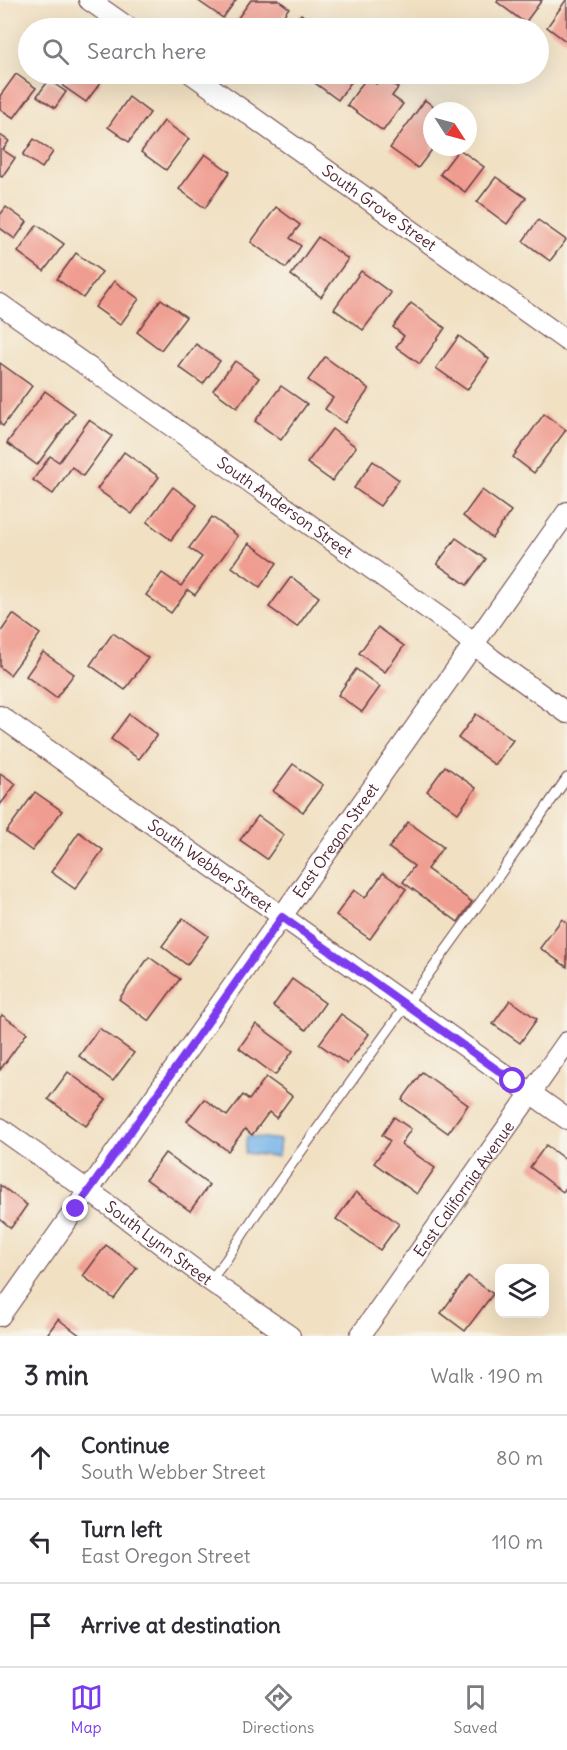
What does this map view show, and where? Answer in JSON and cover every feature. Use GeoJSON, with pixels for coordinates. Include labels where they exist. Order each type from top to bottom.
{"type":"FeatureCollection","features":[{"type":"Feature","properties":{"kind":"street"},"geometry":{"type":"LineString","coordinates":[[89,0],[115,18]]}},
{"type":"Feature","properties":{"kind":"street","name":"South Grove Street"},"geometry":{"type":"LineString","coordinates":[[206,84],[567,341]]}},
{"type":"Feature","properties":{"kind":"street","name":"South Anderson Street"},"geometry":{"type":"LineString","coordinates":[[0,304],[452,626],[474,645],[567,713]]}},
{"type":"Feature","properties":{"kind":"street","name":"East Oregon Street"},"geometry":{"type":"LineString","coordinates":[[0,1316],[567,512]]}},
{"type":"Feature","properties":{"kind":"street","name":"South Webber Street"},"geometry":{"type":"LineString","coordinates":[[0,716],[567,1119]]}},
{"type":"Feature","properties":{"kind":"street","name":"East California Avenue"},"geometry":{"type":"LineString","coordinates":[[360,1336],[567,1042]]}},
{"type":"Feature","properties":{"kind":"street","name":"South Lynn Street"},"geometry":{"type":"LineString","coordinates":[[0,1128],[210,1281],[290,1336]]}},
{"type":"Feature","properties":{"kind":"lane"},"geometry":{"type":"LineString","coordinates":[[210,1281],[567,778]]}},
{"type":"Feature","properties":{"kind":"water"},"geometry":{"type":"Polygon","coordinates":[[[247,1136],[280,1140],[278,1157],[245,1153],[247,1136]]]}},
{"type":"Feature","properties":{"kind":"building"},"geometry":{"type":"Polygon","coordinates":[[[197,0],[236,0],[223,18],[197,0]]]}},
{"type":"Feature","properties":{"kind":"building"},"geometry":{"type":"Polygon","coordinates":[[[251,0],[278,0],[289,8],[282,18],[238,18],[251,0]]]}},
{"type":"Feature","properties":{"kind":"building"},"geometry":{"type":"Polygon","coordinates":[[[498,0],[542,0],[529,18],[518,18],[497,2],[498,0]]]}},
{"type":"Feature","properties":{"kind":"building"},"geometry":{"type":"Polygon","coordinates":[[[567,0],[567,42],[549,28],[549,24],[567,0]]]}},
{"type":"Feature","properties":{"kind":"building"},"geometry":{"type":"Polygon","coordinates":[[[16,74],[18,84],[30,84],[36,88],[14,118],[0,109],[0,96],[16,74]]]}},
{"type":"Feature","properties":{"kind":"building"},"geometry":{"type":"Polygon","coordinates":[[[46,84],[55,84],[66,92],[55,108],[37,96],[46,84]]]}},
{"type":"Feature","properties":{"kind":"building"},"geometry":{"type":"Polygon","coordinates":[[[64,84],[100,84],[86,102],[63,86],[64,84]]]}},
{"type":"Feature","properties":{"kind":"building"},"geometry":{"type":"Polygon","coordinates":[[[316,84],[350,84],[338,100],[316,84]]]}},
{"type":"Feature","properties":{"kind":"building"},"geometry":{"type":"Polygon","coordinates":[[[362,84],[393,84],[398,88],[392,96],[403,104],[383,131],[347,105],[362,84]]]}},
{"type":"Feature","properties":{"kind":"building"},"geometry":{"type":"Polygon","coordinates":[[[129,97],[150,113],[129,142],[108,127],[129,97]]]}},
{"type":"Feature","properties":{"kind":"building"},"geometry":{"type":"Polygon","coordinates":[[[423,103],[423,156],[427,156],[418,168],[390,148],[423,103]]]}},
{"type":"Feature","properties":{"kind":"building"},"geometry":{"type":"Polygon","coordinates":[[[164,121],[189,139],[166,170],[141,152],[164,121]]]}},
{"type":"Feature","properties":{"kind":"building"},"geometry":{"type":"Polygon","coordinates":[[[0,135],[9,141],[3,150],[15,158],[2,177],[0,176],[0,135]]]}},
{"type":"Feature","properties":{"kind":"building"},"geometry":{"type":"Polygon","coordinates":[[[34,139],[53,152],[42,168],[23,155],[34,139]]]}},
{"type":"Feature","properties":{"kind":"building"},"geometry":{"type":"Polygon","coordinates":[[[205,154],[230,172],[205,208],[179,189],[205,154]]]}},
{"type":"Feature","properties":{"kind":"building"},"geometry":{"type":"Polygon","coordinates":[[[454,156],[469,156],[484,167],[465,192],[440,174],[454,156]]]}},
{"type":"Feature","properties":{"kind":"building"},"geometry":{"type":"Polygon","coordinates":[[[496,177],[526,198],[507,224],[477,202],[496,177]]]}},
{"type":"Feature","properties":{"kind":"building"},"geometry":{"type":"Polygon","coordinates":[[[6,207],[27,222],[15,239],[0,228],[0,215],[6,207]]]}},
{"type":"Feature","properties":{"kind":"building"},"geometry":{"type":"Polygon","coordinates":[[[276,207],[300,225],[290,238],[301,246],[286,268],[251,242],[276,207]]]}},
{"type":"Feature","properties":{"kind":"building"},"geometry":{"type":"Polygon","coordinates":[[[538,220],[566,240],[550,261],[523,241],[538,220]]]}},
{"type":"Feature","properties":{"kind":"building"},"geometry":{"type":"Polygon","coordinates":[[[37,225],[64,244],[44,271],[18,252],[37,225]]]}},
{"type":"Feature","properties":{"kind":"building"},"geometry":{"type":"Polygon","coordinates":[[[318,237],[348,259],[321,297],[291,275],[318,237]]]}},
{"type":"Feature","properties":{"kind":"building"},"geometry":{"type":"Polygon","coordinates":[[[76,253],[102,272],[83,298],[57,279],[76,253]]]}},
{"type":"Feature","properties":{"kind":"building"},"geometry":{"type":"Polygon","coordinates":[[[361,271],[391,293],[363,330],[334,309],[361,271]]]}},
{"type":"Feature","properties":{"kind":"building"},"geometry":{"type":"Polygon","coordinates":[[[114,281],[139,299],[120,325],[95,307],[114,281]]]}},
{"type":"Feature","properties":{"kind":"building"},"geometry":{"type":"Polygon","coordinates":[[[161,299],[186,317],[161,350],[137,332],[161,299]]]}},
{"type":"Feature","properties":{"kind":"building"},"geometry":{"type":"Polygon","coordinates":[[[411,303],[445,328],[420,364],[396,347],[404,336],[393,327],[411,303]]]}},
{"type":"Feature","properties":{"kind":"building"},"geometry":{"type":"Polygon","coordinates":[[[459,336],[489,359],[467,390],[436,368],[459,336]]]}},
{"type":"Feature","properties":{"kind":"building"},"geometry":{"type":"Polygon","coordinates":[[[196,344],[220,361],[203,384],[179,367],[196,344]]]}},
{"type":"Feature","properties":{"kind":"building"},"geometry":{"type":"Polygon","coordinates":[[[325,357],[369,389],[345,423],[325,409],[333,398],[308,380],[325,357]]]}},
{"type":"Feature","properties":{"kind":"building"},"geometry":{"type":"Polygon","coordinates":[[[235,361],[259,378],[237,408],[213,390],[235,361]]]}},
{"type":"Feature","properties":{"kind":"building"},"geometry":{"type":"Polygon","coordinates":[[[0,363],[32,386],[3,426],[0,424],[0,363]]]}},
{"type":"Feature","properties":{"kind":"building"},"geometry":{"type":"Polygon","coordinates":[[[281,386],[307,404],[281,440],[255,421],[281,386]]]}},
{"type":"Feature","properties":{"kind":"building"},"geometry":{"type":"Polygon","coordinates":[[[45,391],[75,413],[37,465],[7,443],[45,391]]]}},
{"type":"Feature","properties":{"kind":"building"},"geometry":{"type":"Polygon","coordinates":[[[544,414],[566,430],[534,473],[513,457],[544,414]]]}},
{"type":"Feature","properties":{"kind":"building"},"geometry":{"type":"Polygon","coordinates":[[[89,420],[112,436],[83,476],[72,467],[53,494],[33,480],[50,456],[59,462],[89,420]]]}},
{"type":"Feature","properties":{"kind":"building"},"geometry":{"type":"Polygon","coordinates":[[[332,429],[356,447],[332,481],[307,463],[332,429]]]}},
{"type":"Feature","properties":{"kind":"building"},"geometry":{"type":"Polygon","coordinates":[[[124,452],[159,477],[132,514],[97,489],[124,452]]]}},
{"type":"Feature","properties":{"kind":"building"},"geometry":{"type":"Polygon","coordinates":[[[373,461],[399,480],[380,506],[354,488],[373,461]]]}},
{"type":"Feature","properties":{"kind":"building"},"geometry":{"type":"Polygon","coordinates":[[[173,487],[197,505],[171,540],[147,522],[173,487]]]}},
{"type":"Feature","properties":{"kind":"building"},"geometry":{"type":"Polygon","coordinates":[[[482,490],[511,511],[492,538],[463,516],[482,490]]]}},
{"type":"Feature","properties":{"kind":"building"},"geometry":{"type":"Polygon","coordinates":[[[212,517],[238,536],[195,595],[188,590],[171,613],[146,595],[162,573],[181,586],[202,557],[189,548],[212,517]]]}},
{"type":"Feature","properties":{"kind":"building"},"geometry":{"type":"Polygon","coordinates":[[[456,538],[486,559],[467,585],[437,564],[456,538]]]}},
{"type":"Feature","properties":{"kind":"building"},"geometry":{"type":"Polygon","coordinates":[[[249,543],[277,563],[260,587],[232,567],[249,543]]]}},
{"type":"Feature","properties":{"kind":"building"},"geometry":{"type":"Polygon","coordinates":[[[291,577],[319,597],[297,627],[269,607],[291,577]]]}},
{"type":"Feature","properties":{"kind":"building"},"geometry":{"type":"Polygon","coordinates":[[[13,614],[40,634],[10,675],[0,667],[0,633],[13,614]]]}},
{"type":"Feature","properties":{"kind":"building"},"geometry":{"type":"Polygon","coordinates":[[[378,627],[404,646],[385,672],[359,653],[378,627]]]}},
{"type":"Feature","properties":{"kind":"building"},"geometry":{"type":"Polygon","coordinates":[[[113,633],[148,658],[125,690],[90,665],[113,633]]]}},
{"type":"Feature","properties":{"kind":"building"},"geometry":{"type":"Polygon","coordinates":[[[43,652],[74,674],[56,698],[26,676],[43,652]]]}},
{"type":"Feature","properties":{"kind":"building"},"geometry":{"type":"Polygon","coordinates":[[[356,669],[380,687],[362,712],[338,695],[356,669]]]}},
{"type":"Feature","properties":{"kind":"building"},"geometry":{"type":"Polygon","coordinates":[[[129,714],[157,735],[139,759],[111,739],[129,714]]]}},
{"type":"Feature","properties":{"kind":"building"},"geometry":{"type":"Polygon","coordinates":[[[476,714],[513,740],[495,765],[458,738],[476,714]]]}},
{"type":"Feature","properties":{"kind":"building"},"geometry":{"type":"Polygon","coordinates":[[[293,764],[323,785],[303,812],[273,791],[293,764]]]}},
{"type":"Feature","properties":{"kind":"building"},"geometry":{"type":"Polygon","coordinates":[[[445,766],[476,788],[458,813],[427,791],[445,766]]]}},
{"type":"Feature","properties":{"kind":"building"},"geometry":{"type":"Polygon","coordinates":[[[0,773],[16,784],[0,805],[0,773]]]}},
{"type":"Feature","properties":{"kind":"building"},"geometry":{"type":"Polygon","coordinates":[[[35,792],[62,811],[32,851],[6,832],[35,792]]]}},
{"type":"Feature","properties":{"kind":"building"},"geometry":{"type":"Polygon","coordinates":[[[258,816],[284,835],[267,859],[240,840],[258,816]]]}},
{"type":"Feature","properties":{"kind":"building"},"geometry":{"type":"Polygon","coordinates":[[[408,822],[443,847],[427,869],[472,902],[458,922],[403,882],[414,866],[389,848],[408,822]]]}},
{"type":"Feature","properties":{"kind":"building"},"geometry":{"type":"Polygon","coordinates":[[[79,832],[103,850],[75,889],[51,872],[79,832]]]}},
{"type":"Feature","properties":{"kind":"building"},"geometry":{"type":"Polygon","coordinates":[[[383,873],[406,889],[370,939],[336,915],[354,890],[365,898],[383,873]]]}},
{"type":"Feature","properties":{"kind":"building"},"geometry":{"type":"Polygon","coordinates":[[[183,918],[208,936],[187,965],[162,946],[183,918]]]}},
{"type":"Feature","properties":{"kind":"building"},"geometry":{"type":"Polygon","coordinates":[[[562,919],[567,923],[567,967],[540,948],[562,919]]]}},
{"type":"Feature","properties":{"kind":"building"},"geometry":{"type":"Polygon","coordinates":[[[149,957],[180,979],[149,1021],[119,999],[149,957]]]}},
{"type":"Feature","properties":{"kind":"building"},"geometry":{"type":"Polygon","coordinates":[[[292,979],[325,1003],[306,1030],[273,1006],[292,979]]]}},
{"type":"Feature","properties":{"kind":"building"},"geometry":{"type":"Polygon","coordinates":[[[510,1000],[537,1019],[520,1043],[493,1024],[510,1000]]]}},
{"type":"Feature","properties":{"kind":"building"},"geometry":{"type":"Polygon","coordinates":[[[341,1014],[369,1034],[347,1064],[319,1044],[341,1014]]]}},
{"type":"Feature","properties":{"kind":"building"},"geometry":{"type":"Polygon","coordinates":[[[2,1015],[27,1033],[0,1070],[0,1018],[2,1015]]]}},
{"type":"Feature","properties":{"kind":"building"},"geometry":{"type":"Polygon","coordinates":[[[256,1024],[293,1051],[275,1075],[239,1048],[256,1024]]]}},
{"type":"Feature","properties":{"kind":"building"},"geometry":{"type":"Polygon","coordinates":[[[99,1028],[134,1053],[113,1081],[79,1056],[99,1028]]]}},
{"type":"Feature","properties":{"kind":"building"},"geometry":{"type":"Polygon","coordinates":[[[68,1072],[106,1100],[86,1126],[48,1099],[68,1072]]]}},
{"type":"Feature","properties":{"kind":"building"},"geometry":{"type":"Polygon","coordinates":[[[422,1072],[468,1105],[448,1133],[402,1100],[422,1072]]]}},
{"type":"Feature","properties":{"kind":"building"},"geometry":{"type":"Polygon","coordinates":[[[266,1077],[292,1096],[276,1118],[269,1112],[252,1135],[245,1129],[228,1151],[187,1121],[204,1099],[227,1116],[243,1095],[249,1100],[266,1077]]]}},
{"type":"Feature","properties":{"kind":"building"},"geometry":{"type":"Polygon","coordinates":[[[394,1117],[411,1129],[401,1144],[435,1168],[417,1194],[374,1163],[390,1141],[382,1135],[394,1117]]]}},
{"type":"Feature","properties":{"kind":"building"},"geometry":{"type":"Polygon","coordinates":[[[546,1145],[567,1161],[567,1186],[563,1192],[530,1167],[546,1145]]]}},
{"type":"Feature","properties":{"kind":"building"},"geometry":{"type":"Polygon","coordinates":[[[165,1153],[209,1185],[190,1211],[146,1179],[165,1153]]]}},
{"type":"Feature","properties":{"kind":"building"},"geometry":{"type":"Polygon","coordinates":[[[0,1185],[27,1205],[11,1228],[0,1219],[0,1185]]]}},
{"type":"Feature","properties":{"kind":"building"},"geometry":{"type":"Polygon","coordinates":[[[356,1192],[399,1224],[380,1250],[336,1219],[356,1192]]]}},
{"type":"Feature","properties":{"kind":"building"},"geometry":{"type":"Polygon","coordinates":[[[106,1245],[137,1268],[114,1299],[83,1276],[106,1245]]]}},
{"type":"Feature","properties":{"kind":"building"},"geometry":{"type":"Polygon","coordinates":[[[468,1276],[493,1294],[465,1331],[441,1313],[468,1276]]]}},
{"type":"Feature","properties":{"kind":"building"},"geometry":{"type":"Polygon","coordinates":[[[58,1319],[81,1336],[46,1336],[58,1319]]]}},
{"type":"Feature","properties":{"kind":"route"},"geometry":{"type":"LineString","coordinates":[[76,1209],[282,917],[513,1081]]}}]}
